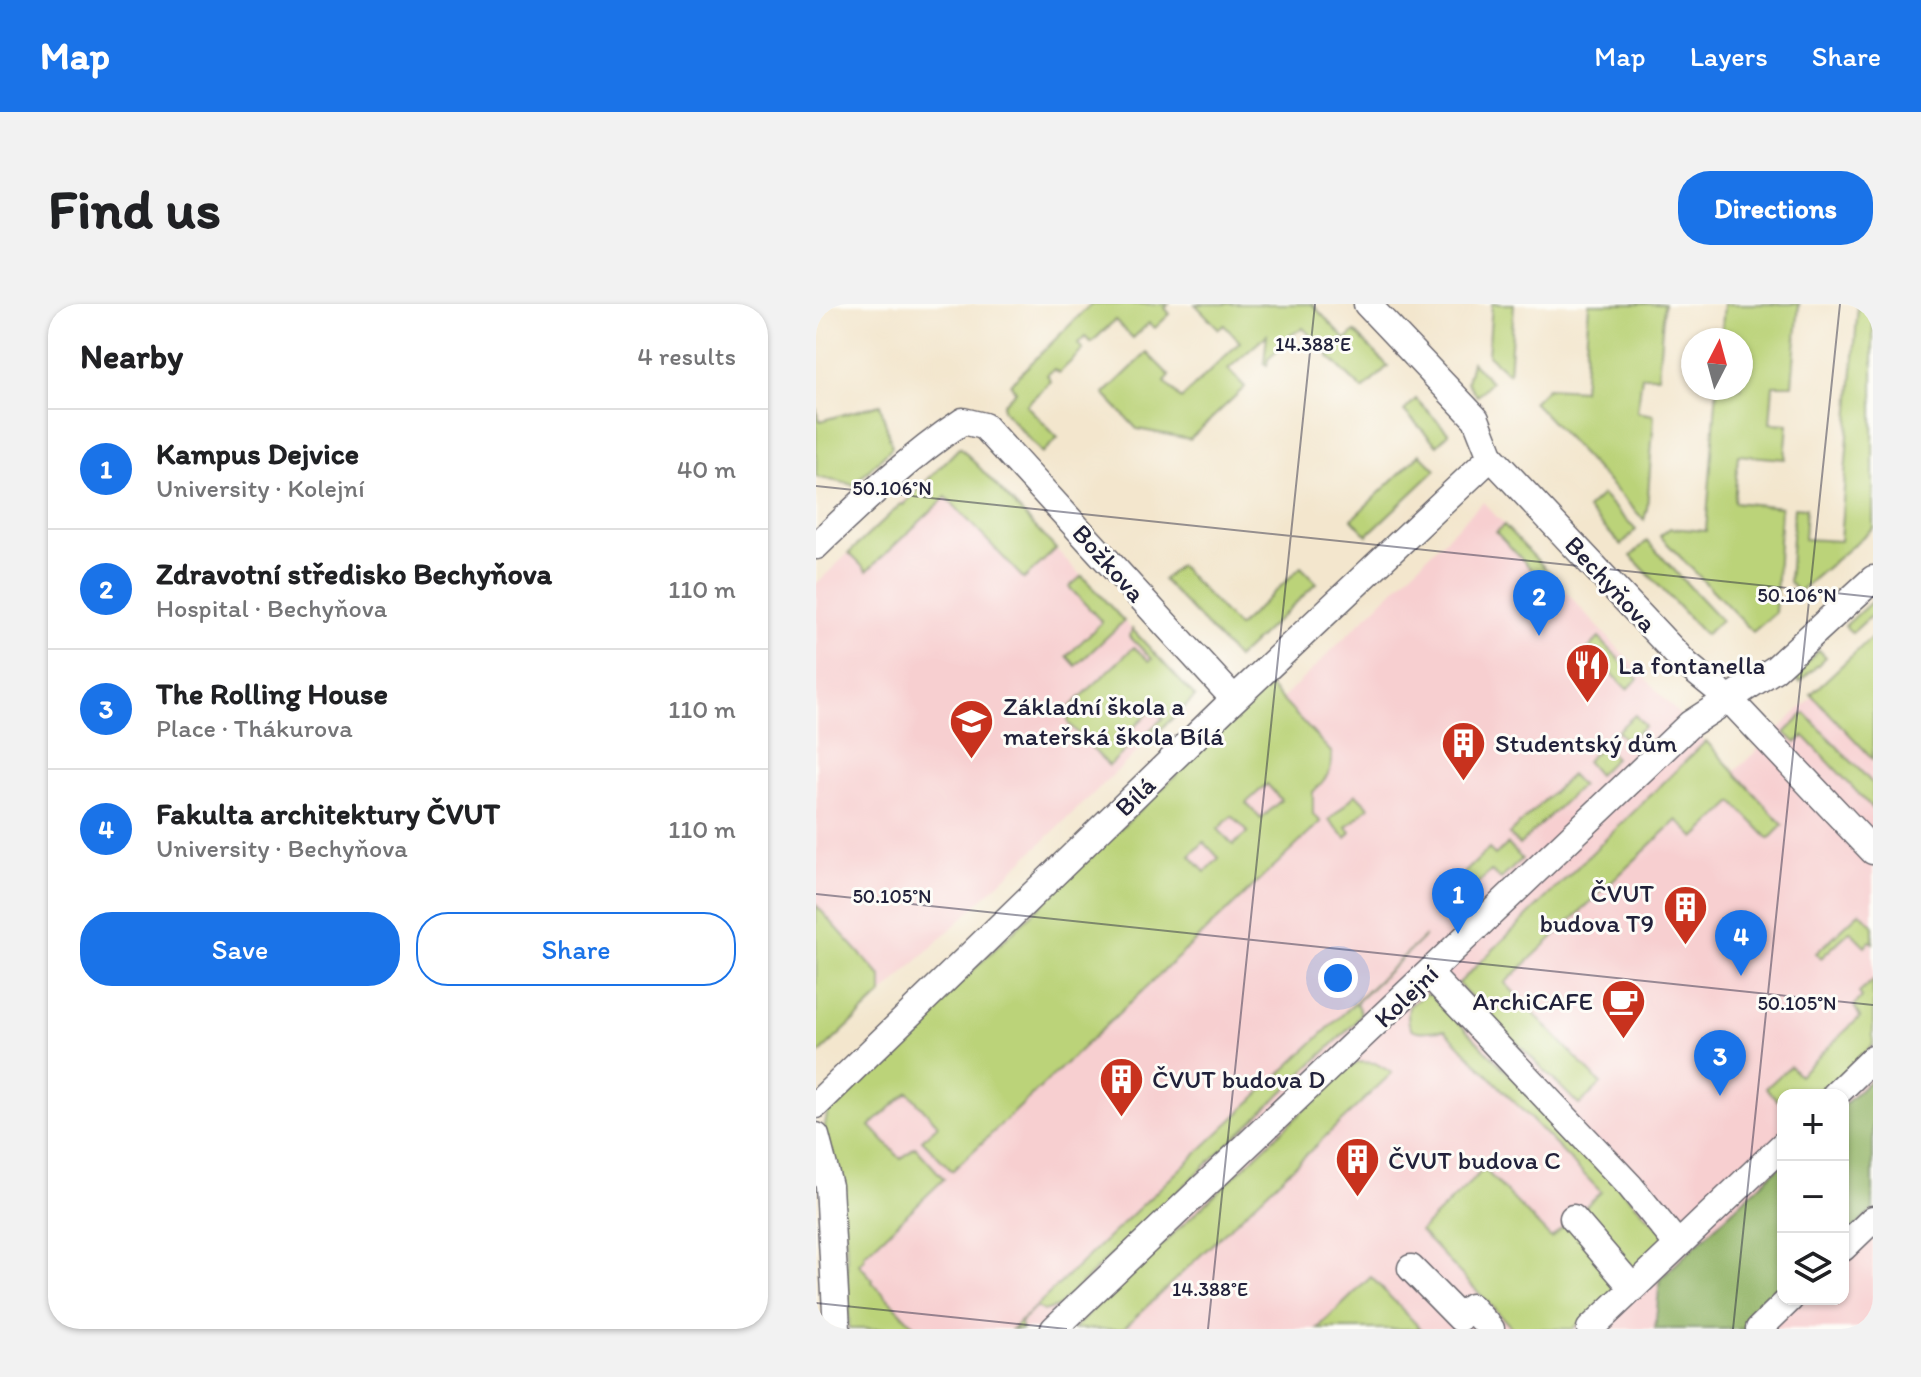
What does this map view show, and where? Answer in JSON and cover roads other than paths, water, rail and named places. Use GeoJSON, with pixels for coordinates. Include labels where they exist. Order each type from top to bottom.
{"type":"FeatureCollection","features":[{"type":"Feature","properties":{"kind":"street","name":"Bechyňova"},"geometry":{"type":"LineString","coordinates":[[1367,304],[1476,419],[1491,457],[1686,664],[1728,698],[1873,851]]}},
{"type":"Feature","properties":{"kind":"street","name":"Božkova"},"geometry":{"type":"LineString","coordinates":[[816,546],[942,435],[963,421],[984,426],[1234,699]]}},
{"type":"Feature","properties":{"kind":"street","name":"Bílá"},"geometry":{"type":"LineString","coordinates":[[816,1105],[1234,699],[1491,457]]}},
{"type":"Feature","properties":{"kind":"street","name":"Kolejní"},"geometry":{"type":"LineString","coordinates":[[1054,1329],[1690,724],[1775,669],[1873,579]]}},
{"type":"Feature","properties":{"kind":"street"},"geometry":{"type":"LineString","coordinates":[[1429,974],[1630,1186],[1678,1245]]}},
{"type":"Feature","properties":{"kind":"street"},"geometry":{"type":"LineString","coordinates":[[1841,1089],[1873,1058]]}},
{"type":"Feature","properties":{"kind":"street"},"geometry":{"type":"LineString","coordinates":[[816,1136],[829,1186],[837,1329]]}},
{"type":"Feature","properties":{"kind":"street"},"geometry":{"type":"LineString","coordinates":[[1590,1329],[1777,1151]]}},
{"type":"Feature","properties":{"kind":"street"},"geometry":{"type":"LineString","coordinates":[[1573,1218],[1633,1288]]}},
{"type":"Feature","properties":{"kind":"street"},"geometry":{"type":"LineString","coordinates":[[1849,1242],[1873,1219]]}},
{"type":"Feature","properties":{"kind":"street"},"geometry":{"type":"LineString","coordinates":[[1411,1268],[1453,1324],[1471,1307],[1491,1329]]}},
{"type":"Feature","properties":{"kind":"street"},"geometry":{"type":"LineString","coordinates":[[1759,1329],[1784,1305]]}},
{"type":"Feature","properties":{"kind":"place","name":"Zdravotní středisko Bechyňova"},"geometry":{"type":"Point","coordinates":[1539,636]}},
{"type":"Feature","properties":{"kind":"place","name":"La fontanella"},"geometry":{"type":"Point","coordinates":[1587,704]}},
{"type":"Feature","properties":{"kind":"place","name":"Základní škola a mateřská škola Bílá"},"geometry":{"type":"Point","coordinates":[972,760]}},
{"type":"Feature","properties":{"kind":"place","name":"Studentský dům"},"geometry":{"type":"Point","coordinates":[1464,782]}},
{"type":"Feature","properties":{"kind":"place","name":"Kampus Dejvice"},"geometry":{"type":"Point","coordinates":[1458,934]}},
{"type":"Feature","properties":{"kind":"place","name":"ČVUT budova T9"},"geometry":{"type":"Point","coordinates":[1685,947]}},
{"type":"Feature","properties":{"kind":"place","name":"Fakulta architektury ČVUT"},"geometry":{"type":"Point","coordinates":[1741,976]}},
{"type":"Feature","properties":{"kind":"place","name":"ArchiCAFE"},"geometry":{"type":"Point","coordinates":[1624,1040]}},
{"type":"Feature","properties":{"kind":"place","name":"The Rolling House"},"geometry":{"type":"Point","coordinates":[1720,1096]}},
{"type":"Feature","properties":{"kind":"place","name":"ČVUT budova D"},"geometry":{"type":"Point","coordinates":[1121,1118]}},
{"type":"Feature","properties":{"kind":"place","name":"ČVUT budova C"},"geometry":{"type":"Point","coordinates":[1357,1199]}}]}
